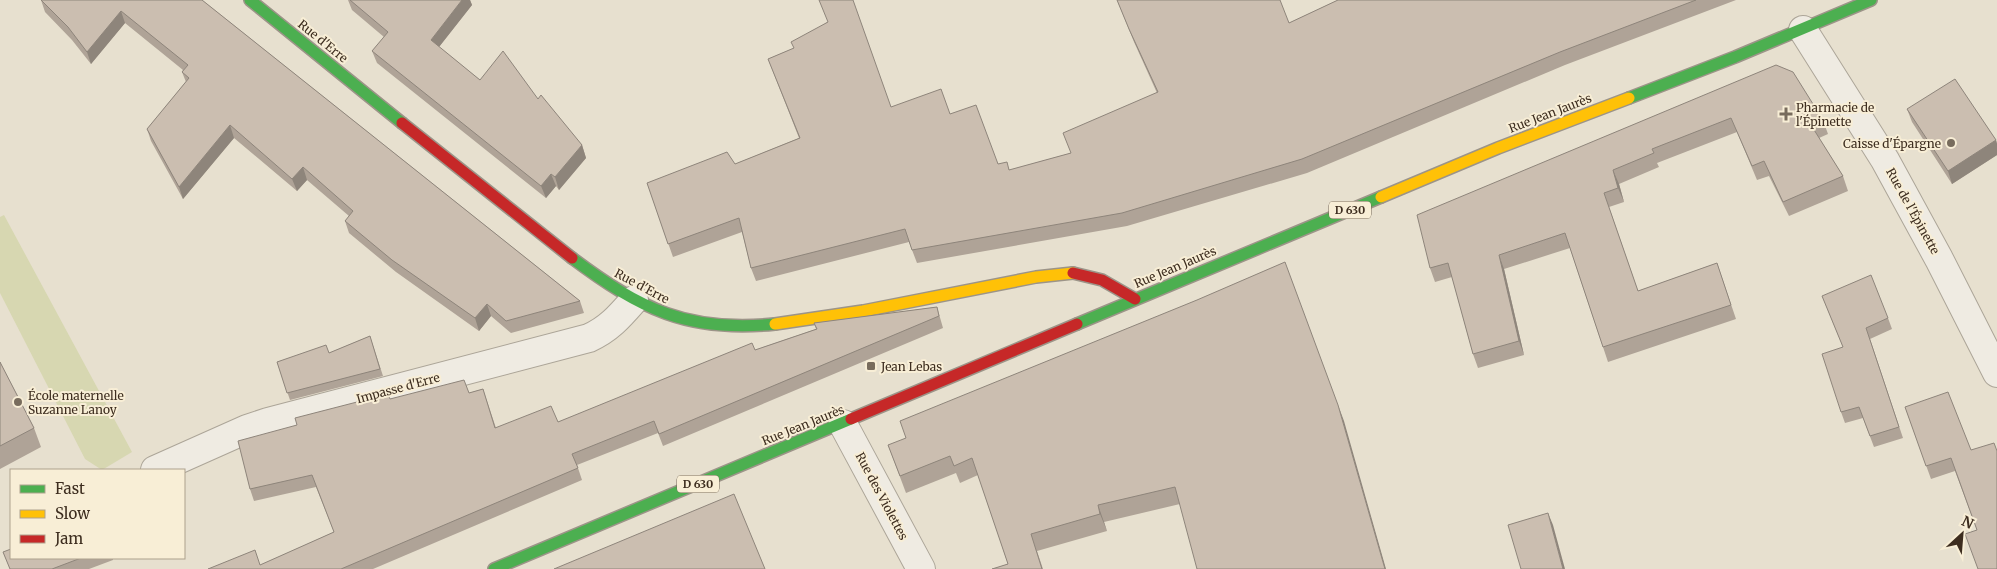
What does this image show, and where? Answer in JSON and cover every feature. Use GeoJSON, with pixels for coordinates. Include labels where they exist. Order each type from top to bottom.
{"type":"FeatureCollection","features":[{"type":"Feature","properties":{"kind":"main road","name":"Rue d'Erre"},"geometry":{"type":"LineString","coordinates":[[250,0],[562,251],[612,288],[653,310],[683,320],[723,327],[751,327],[903,304],[1065,272],[1103,279],[1117,285],[1135,299]]}},
{"type":"Feature","properties":{"kind":"main road","name":"Rue Jean Jaurès"},"geometry":{"type":"LineString","coordinates":[[494,569],[1498,148],[1803,30],[1871,0]]}},
{"type":"Feature","properties":{"kind":"street","name":"Rue de l'Épinette"},"geometry":{"type":"LineString","coordinates":[[1803,30],[1881,152],[1997,372]]}},
{"type":"Feature","properties":{"kind":"street","name":"Impasse d'Erre"},"geometry":{"type":"LineString","coordinates":[[157,469],[247,429],[268,422],[590,338],[616,322],[634,300]]}},
{"type":"Feature","properties":{"kind":"street","name":"Rue des Violettes"},"geometry":{"type":"LineString","coordinates":[[843,424],[921,569]]}},
{"type":"Feature","properties":{"kind":"green space"},"geometry":{"type":"Polygon","coordinates":[[[4,215],[132,452],[104,469],[100,469],[85,459],[0,293],[0,217],[4,215]]]}},
{"type":"Feature","properties":{"kind":"building"},"geometry":{"type":"Polygon","coordinates":[[[41,0],[202,0],[580,301],[506,321],[487,304],[475,318],[392,260],[345,221],[353,211],[303,167],[292,179],[230,125],[179,187],[147,129],[189,78],[182,72],[188,65],[121,11],[87,52],[68,27],[41,0]]]}},
{"type":"Feature","properties":{"kind":"building"},"geometry":{"type":"Polygon","coordinates":[[[350,0],[462,0],[431,40],[480,80],[503,51],[538,99],[541,95],[582,145],[555,177],[551,174],[541,186],[372,51],[388,32],[350,0]]]}},
{"type":"Feature","properties":{"kind":"building"},"geometry":{"type":"Polygon","coordinates":[[[819,0],[853,0],[891,107],[941,89],[950,114],[976,105],[998,164],[1007,162],[1009,170],[1071,153],[1063,133],[1158,92],[1117,0],[1280,0],[1289,23],[1338,0],[1696,0],[1560,52],[1302,159],[1122,213],[912,250],[905,229],[751,268],[739,218],[668,244],[647,183],[727,152],[735,164],[800,138],[768,59],[794,48],[791,42],[828,22],[819,0]]]}},
{"type":"Feature","properties":{"kind":"building"},"geometry":{"type":"Polygon","coordinates":[[[1776,65],[1793,72],[1823,120],[1811,125],[1843,176],[1783,202],[1764,161],[1752,166],[1731,118],[1652,149],[1654,153],[1613,170],[1618,188],[1604,193],[1638,291],[1717,263],[1731,305],[1603,347],[1565,233],[1499,255],[1519,341],[1473,354],[1448,263],[1430,268],[1417,215],[1776,65]]]}},
{"type":"Feature","properties":{"kind":"building"},"geometry":{"type":"Polygon","coordinates":[[[1955,79],[1996,140],[1948,171],[1907,109],[1955,79]]]}},
{"type":"Feature","properties":{"kind":"building"},"geometry":{"type":"Polygon","coordinates":[[[1285,262],[1338,405],[1385,569],[1197,569],[1175,487],[1098,505],[1100,514],[1031,534],[1042,569],[992,569],[1008,564],[972,458],[954,466],[950,456],[900,476],[888,445],[906,438],[900,421],[1197,300],[1285,262]]]}},
{"type":"Feature","properties":{"kind":"building"},"geometry":{"type":"Polygon","coordinates":[[[1871,275],[1888,318],[1866,328],[1899,427],[1870,436],[1859,407],[1841,412],[1822,354],[1843,347],[1822,296],[1871,275]]]}},
{"type":"Feature","properties":{"kind":"building"},"geometry":{"type":"Polygon","coordinates":[[[937,307],[939,316],[659,434],[654,421],[572,454],[578,468],[341,569],[208,569],[255,550],[260,565],[334,532],[312,475],[250,489],[238,441],[297,425],[295,418],[388,394],[390,399],[464,380],[469,393],[483,389],[495,428],[551,406],[558,422],[752,343],[755,350],[817,329],[814,323],[937,307]]]}},
{"type":"Feature","properties":{"kind":"building"},"geometry":{"type":"Polygon","coordinates":[[[370,336],[380,369],[287,393],[277,362],[326,345],[329,353],[370,336]]]}},
{"type":"Feature","properties":{"kind":"building"},"geometry":{"type":"Polygon","coordinates":[[[0,362],[34,428],[0,446],[0,362]]]}},
{"type":"Feature","properties":{"kind":"building"},"geometry":{"type":"Polygon","coordinates":[[[1948,392],[1971,450],[1994,443],[1997,451],[1997,569],[1978,569],[1965,534],[1977,530],[1951,458],[1926,466],[1905,407],[1948,392]]]}},
{"type":"Feature","properties":{"kind":"building"},"geometry":{"type":"Polygon","coordinates":[[[734,494],[765,569],[554,569],[734,494]]]}},
{"type":"Feature","properties":{"kind":"building"},"geometry":{"type":"Polygon","coordinates":[[[1548,513],[1563,569],[1521,569],[1508,525],[1548,513]]]}},
{"type":"Feature","properties":{"kind":"building"},"geometry":{"type":"Polygon","coordinates":[[[10,549],[10,559],[78,559],[52,569],[10,569],[3,552],[10,549]]]}},
{"type":"Feature","properties":{"kind":"traffic: fast"},"geometry":{"type":"LineString","coordinates":[[250,0],[402,123]]}},
{"type":"Feature","properties":{"kind":"traffic: fast"},"geometry":{"type":"LineString","coordinates":[[1629,98],[1735,57],[1871,0]]}},
{"type":"Feature","properties":{"kind":"traffic: fast"},"geometry":{"type":"LineString","coordinates":[[1077,324],[1381,197]]}},
{"type":"Feature","properties":{"kind":"traffic: fast"},"geometry":{"type":"LineString","coordinates":[[572,258],[620,291],[666,314],[690,321],[716,325],[775,324]]}},
{"type":"Feature","properties":{"kind":"traffic: fast"},"geometry":{"type":"LineString","coordinates":[[494,569],[851,419]]}},
{"type":"Feature","properties":{"kind":"traffic: slow"},"geometry":{"type":"LineString","coordinates":[[1381,197],[1498,148],[1629,98]]}},
{"type":"Feature","properties":{"kind":"traffic: slow"},"geometry":{"type":"LineString","coordinates":[[775,324],[863,311],[1036,277],[1073,273]]}},
{"type":"Feature","properties":{"kind":"traffic: jam"},"geometry":{"type":"LineString","coordinates":[[402,123],[572,258]]}},
{"type":"Feature","properties":{"kind":"traffic: jam"},"geometry":{"type":"LineString","coordinates":[[1073,273],[1102,280],[1135,299]]}},
{"type":"Feature","properties":{"kind":"traffic: jam"},"geometry":{"type":"LineString","coordinates":[[851,419],[1077,324]]}},
{"type":"Feature","properties":{"kind":"place","name":"Pharmacie de l'Épinette"},"geometry":{"type":"Point","coordinates":[1786,114]}},
{"type":"Feature","properties":{"kind":"place","name":"Caisse d'Épargne"},"geometry":{"type":"Point","coordinates":[1951,143]}},
{"type":"Feature","properties":{"kind":"place","name":"Jean Lebas"},"geometry":{"type":"Point","coordinates":[871,366]}},
{"type":"Feature","properties":{"kind":"place","name":"École maternelle Suzanne Lanoy"},"geometry":{"type":"Point","coordinates":[18,402]}}]}
